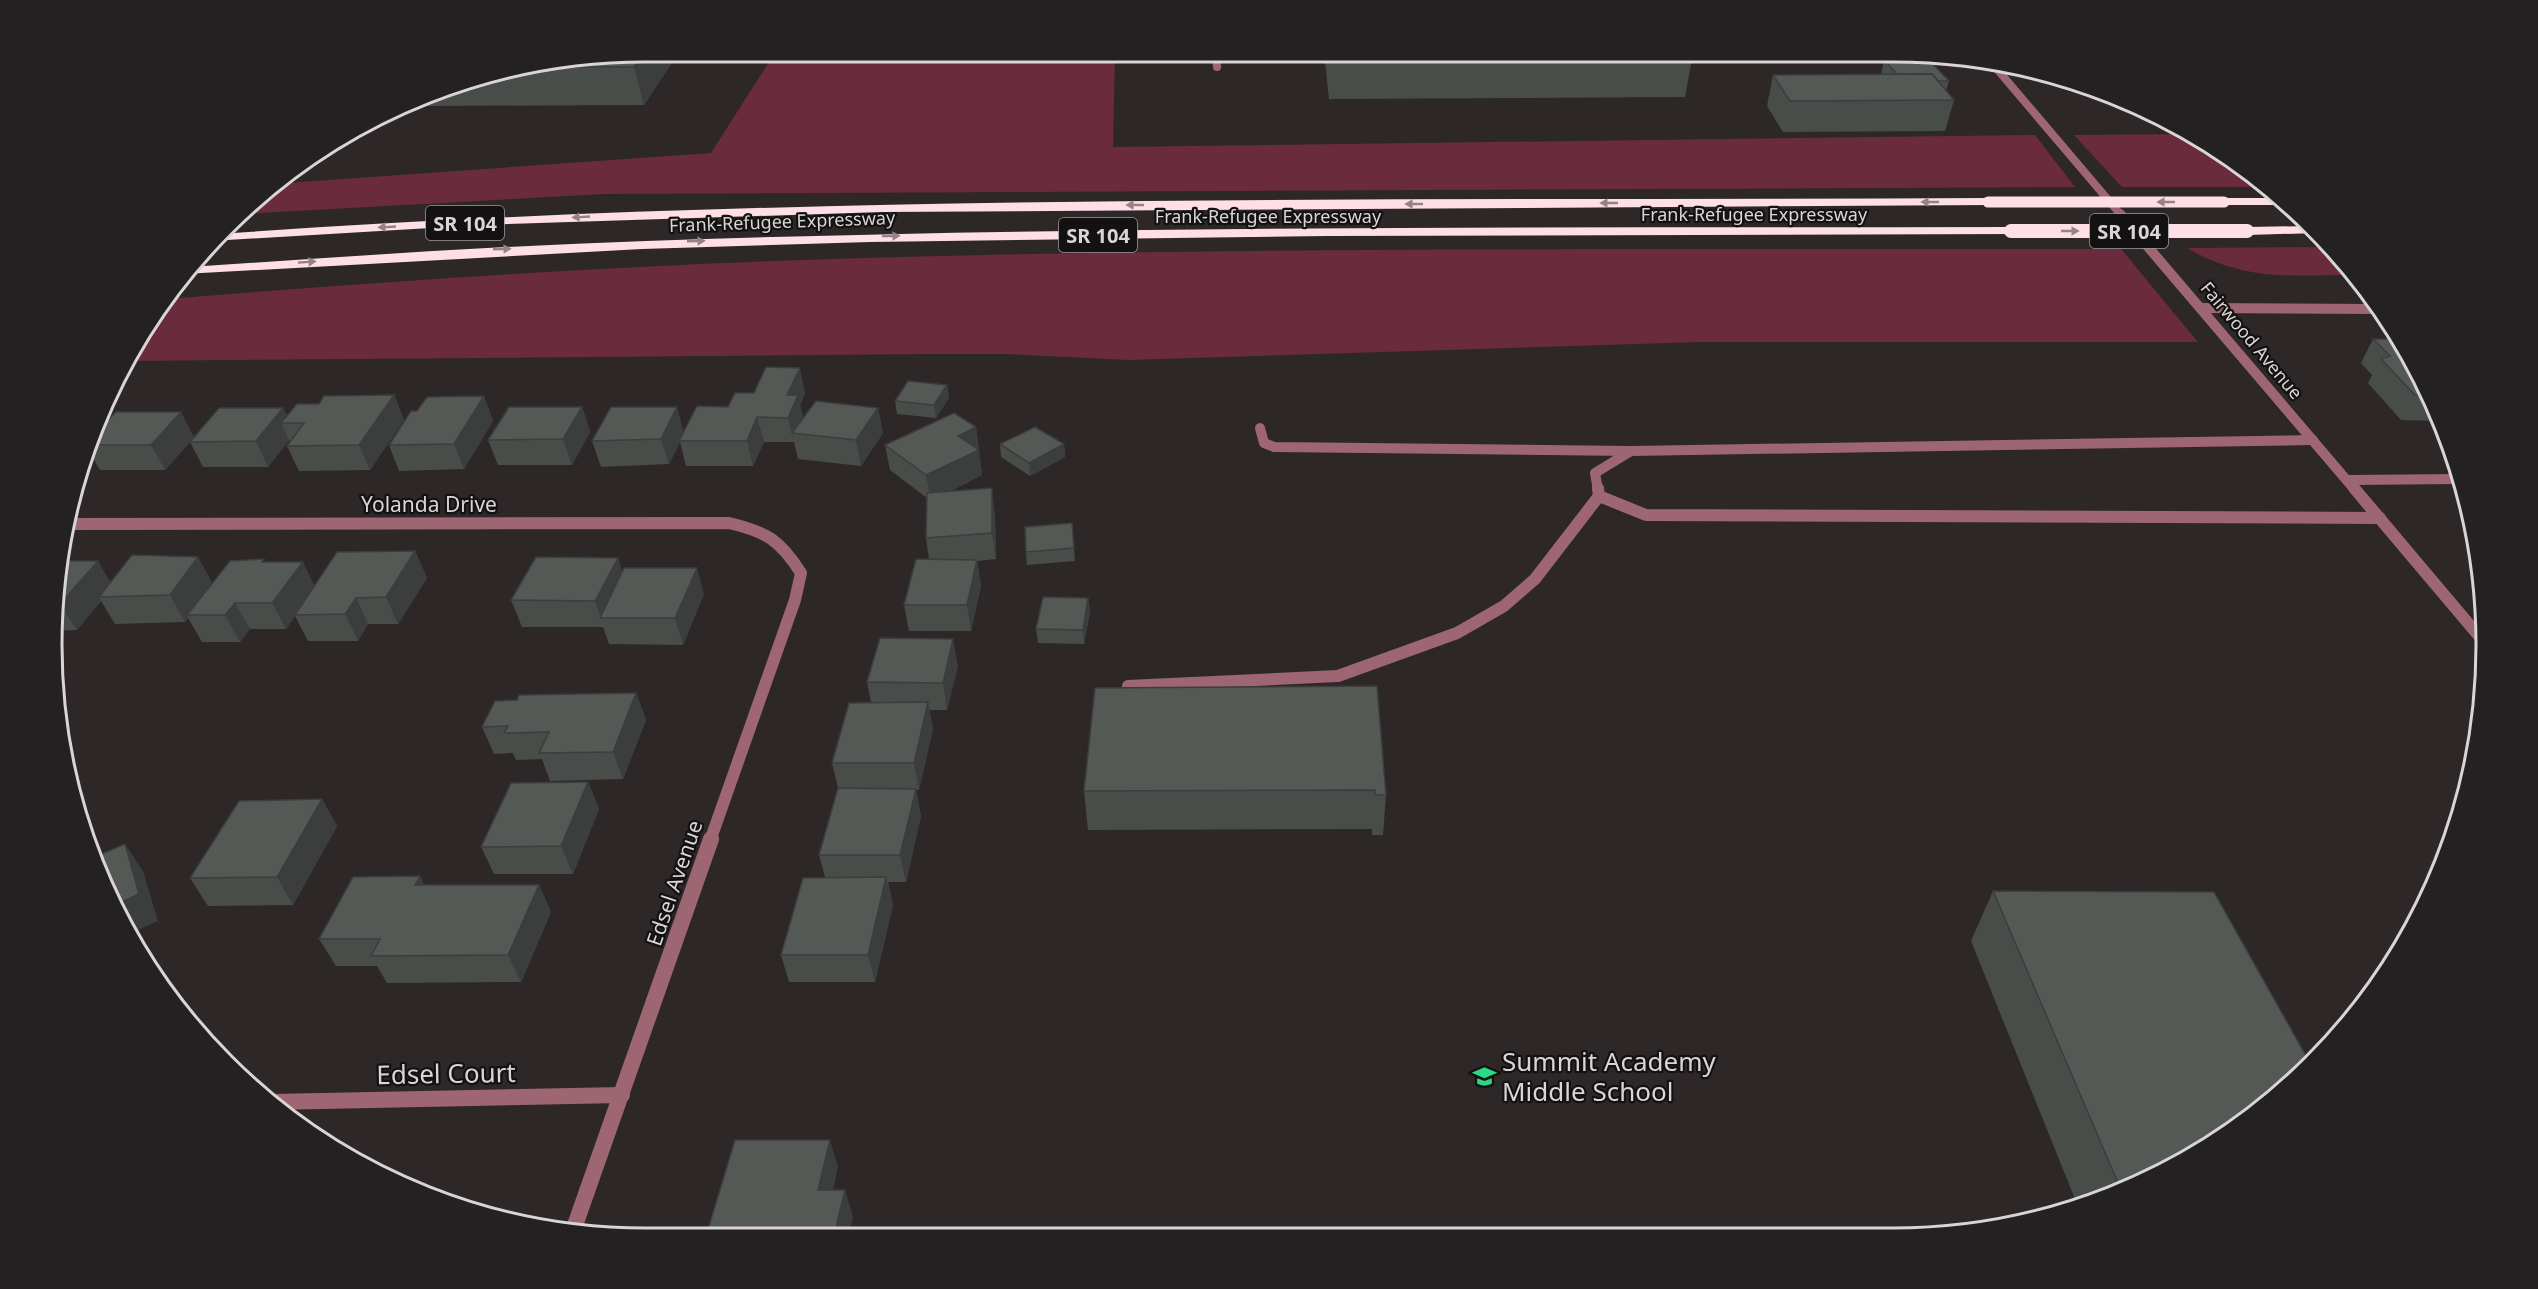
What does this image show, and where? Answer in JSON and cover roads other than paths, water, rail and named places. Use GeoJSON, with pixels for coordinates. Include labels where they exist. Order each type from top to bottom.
{"type":"FeatureCollection","features":[{"type":"Feature","properties":{"kind":"highway","name":"Frank-Refugee Expressway"},"geometry":{"type":"LineString","coordinates":[[228,236],[662,214],[920,207],[2273,202]]}},
{"type":"Feature","properties":{"kind":"highway","name":"Frank-Refugee Expressway"},"geometry":{"type":"LineString","coordinates":[[198,270],[485,250],[899,236],[2304,230]]}},
{"type":"Feature","properties":{"kind":"highway"},"geometry":{"type":"LineString","coordinates":[[195,273],[267,264]]}},
{"type":"Feature","properties":{"kind":"street"},"geometry":{"type":"LineString","coordinates":[[1217,62],[1217,67]]}},
{"type":"Feature","properties":{"kind":"street","name":"Fairwood Avenue"},"geometry":{"type":"LineString","coordinates":[[1999,72],[2476,632]]}},
{"type":"Feature","properties":{"kind":"street"},"geometry":{"type":"LineString","coordinates":[[2201,308],[2369,309]]}},
{"type":"Feature","properties":{"kind":"street"},"geometry":{"type":"LineString","coordinates":[[1260,428],[1264,443],[1274,447],[1631,451],[2313,440]]}},
{"type":"Feature","properties":{"kind":"street"},"geometry":{"type":"LineString","coordinates":[[1128,686],[1338,676],[1457,633],[1504,606],[1535,579],[1599,496],[1595,473],[1631,451]]}},
{"type":"Feature","properties":{"kind":"street"},"geometry":{"type":"LineString","coordinates":[[2348,480],[2453,479]]}},
{"type":"Feature","properties":{"kind":"street"},"geometry":{"type":"LineString","coordinates":[[1599,496],[1646,516],[2380,518]]}},
{"type":"Feature","properties":{"kind":"street","name":"Yolanda Drive"},"geometry":{"type":"LineString","coordinates":[[75,524],[729,523],[765,531],[787,550]]}},
{"type":"Feature","properties":{"kind":"street","name":"Edsel Avenue"},"geometry":{"type":"LineString","coordinates":[[576,1224],[795,600],[801,573],[787,550]]}},
{"type":"Feature","properties":{"kind":"street","name":"Edsel Court"},"geometry":{"type":"LineString","coordinates":[[283,1102],[622,1095]]}},
{"type":"Feature","properties":{"kind":"place","name":"Summit Academy Middle School"},"geometry":{"type":"Point","coordinates":[1484,1076]}}]}
